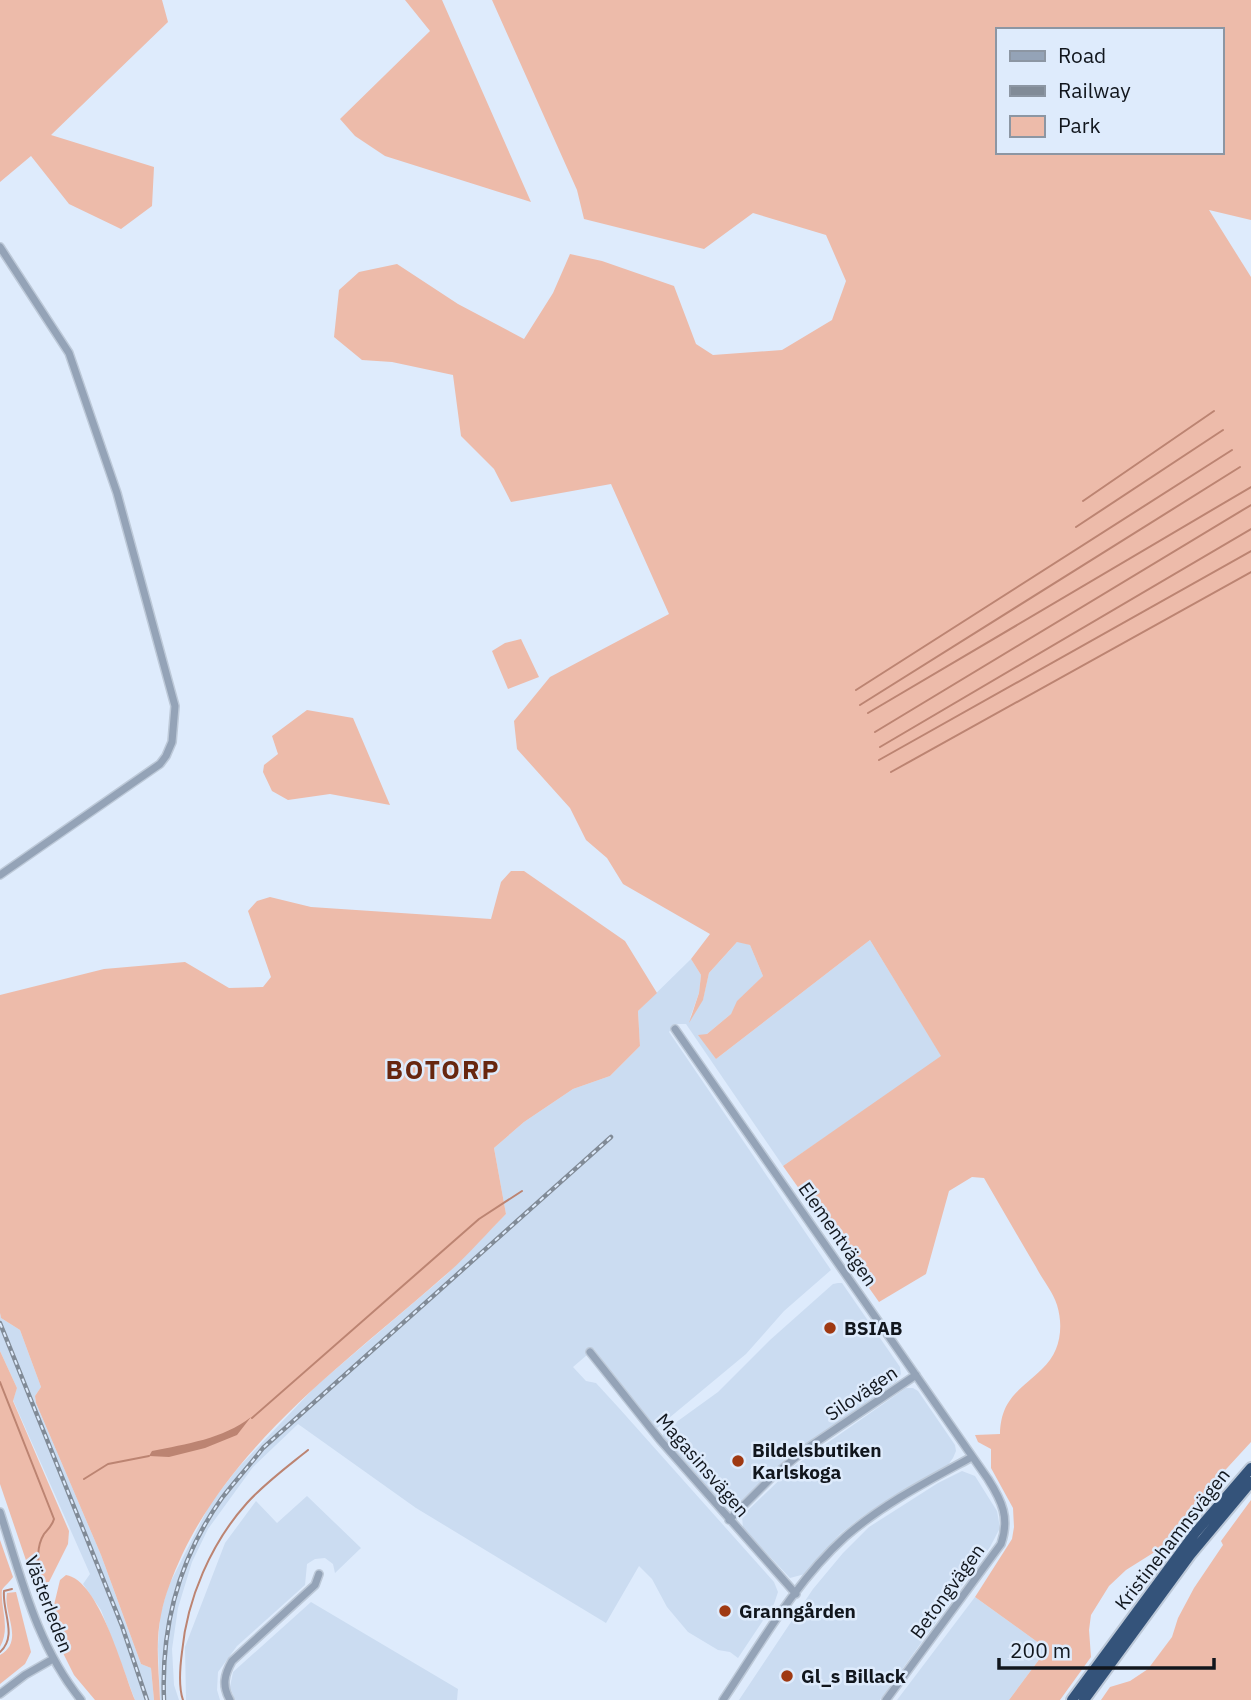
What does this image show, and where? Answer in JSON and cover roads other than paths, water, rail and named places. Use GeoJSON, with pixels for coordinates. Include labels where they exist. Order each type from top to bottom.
{"type":"FeatureCollection","features":[{"type":"Feature","properties":{"kind":"highway","name":"Kristinehamnsvägen"},"geometry":{"type":"LineString","coordinates":[[1072,1700],[1195,1533],[1251,1468]]}},
{"type":"Feature","properties":{"kind":"highway","name":"Kristinehamnsvägen"},"geometry":{"type":"LineString","coordinates":[[1084,1700],[1190,1555],[1251,1482]]}},
{"type":"Feature","properties":{"kind":"street"},"geometry":{"type":"LineString","coordinates":[[0,247],[69,353],[80,382],[117,493],[158,640],[175,715],[172,742],[160,764],[0,875]]}},
{"type":"Feature","properties":{"kind":"street","name":"Elementvägen"},"geometry":{"type":"LineString","coordinates":[[675,1029],[972,1457]]}},
{"type":"Feature","properties":{"kind":"street","name":"Magasinsvägen"},"geometry":{"type":"LineString","coordinates":[[590,1352],[660,1440],[796,1594]]}},
{"type":"Feature","properties":{"kind":"street","name":"Silovägen"},"geometry":{"type":"LineString","coordinates":[[729,1520],[772,1477],[806,1449],[916,1375]]}},
{"type":"Feature","properties":{"kind":"street"},"geometry":{"type":"LineString","coordinates":[[723,1700],[796,1594],[827,1555],[860,1525],[900,1497],[972,1457]]}},
{"type":"Feature","properties":{"kind":"street","name":"Betongvägen"},"geometry":{"type":"LineString","coordinates":[[886,1700],[994,1555],[1004,1534],[1006,1523],[1001,1499],[972,1457]]}},
{"type":"Feature","properties":{"kind":"street","name":"Västerleden"},"geometry":{"type":"LineString","coordinates":[[0,1512],[25,1591],[53,1659],[81,1700]]}},
{"type":"Feature","properties":{"kind":"street"},"geometry":{"type":"LineString","coordinates":[[230,1700],[224,1681],[232,1661],[316,1585],[318,1574]]}},
{"type":"Feature","properties":{"kind":"street"},"geometry":{"type":"LineString","coordinates":[[0,1694],[53,1659]]}},
{"type":"Feature","properties":{"kind":"waterway"},"geometry":{"type":"LineString","coordinates":[[1083,501],[1214,411]]}},
{"type":"Feature","properties":{"kind":"waterway"},"geometry":{"type":"LineString","coordinates":[[1076,527],[1223,430]]}},
{"type":"Feature","properties":{"kind":"waterway"},"geometry":{"type":"LineString","coordinates":[[856,690],[1232,450]]}},
{"type":"Feature","properties":{"kind":"waterway"},"geometry":{"type":"LineString","coordinates":[[860,705],[1240,467]]}},
{"type":"Feature","properties":{"kind":"waterway"},"geometry":{"type":"LineString","coordinates":[[868,713],[1251,487]]}},
{"type":"Feature","properties":{"kind":"waterway"},"geometry":{"type":"LineString","coordinates":[[875,732],[1251,505]]}},
{"type":"Feature","properties":{"kind":"waterway"},"geometry":{"type":"LineString","coordinates":[[880,747],[1251,529]]}},
{"type":"Feature","properties":{"kind":"waterway"},"geometry":{"type":"LineString","coordinates":[[879,760],[1251,551]]}},
{"type":"Feature","properties":{"kind":"waterway"},"geometry":{"type":"LineString","coordinates":[[891,772],[1251,572]]}},
{"type":"Feature","properties":{"kind":"waterway"},"geometry":{"type":"LineString","coordinates":[[252,1418],[479,1219],[522,1191]]}},
{"type":"Feature","properties":{"kind":"waterway"},"geometry":{"type":"LineString","coordinates":[[0,1382],[54,1519],[40,1544],[40,1576],[34,1583]]}},
{"type":"Feature","properties":{"kind":"waterway"},"geometry":{"type":"LineString","coordinates":[[183,1700],[180,1676],[185,1632],[195,1592],[212,1554],[247,1503],[308,1450]]}},
{"type":"Feature","properties":{"kind":"waterway"},"geometry":{"type":"LineString","coordinates":[[84,1479],[108,1464],[149,1456]]}},
{"type":"Feature","properties":{"kind":"waterway"},"geometry":{"type":"LineString","coordinates":[[0,1652],[5,1646],[9,1631],[4,1591],[12,1589]]}},
{"type":"Feature","properties":{"kind":"railway"},"geometry":{"type":"LineString","coordinates":[[164,1700],[166,1646],[176,1594],[194,1545],[222,1498],[263,1448],[611,1137]]}},
{"type":"Feature","properties":{"kind":"railway"},"geometry":{"type":"LineString","coordinates":[[0,1323],[122,1626],[147,1700]]}},
{"type":"Feature","properties":{"kind":"place","name":"BSIAB"},"geometry":{"type":"Point","coordinates":[830,1328]}},
{"type":"Feature","properties":{"kind":"place","name":"Bildelsbutiken Karlskoga"},"geometry":{"type":"Point","coordinates":[738,1461]}},
{"type":"Feature","properties":{"kind":"place","name":"Granngården"},"geometry":{"type":"Point","coordinates":[725,1611]}},
{"type":"Feature","properties":{"kind":"place","name":"Gl_s Billack"},"geometry":{"type":"Point","coordinates":[787,1676]}},
{"type":"Feature","properties":{"kind":"district","name":"BOTORP"},"geometry":{"type":"Point","coordinates":[443,1070]}}]}
